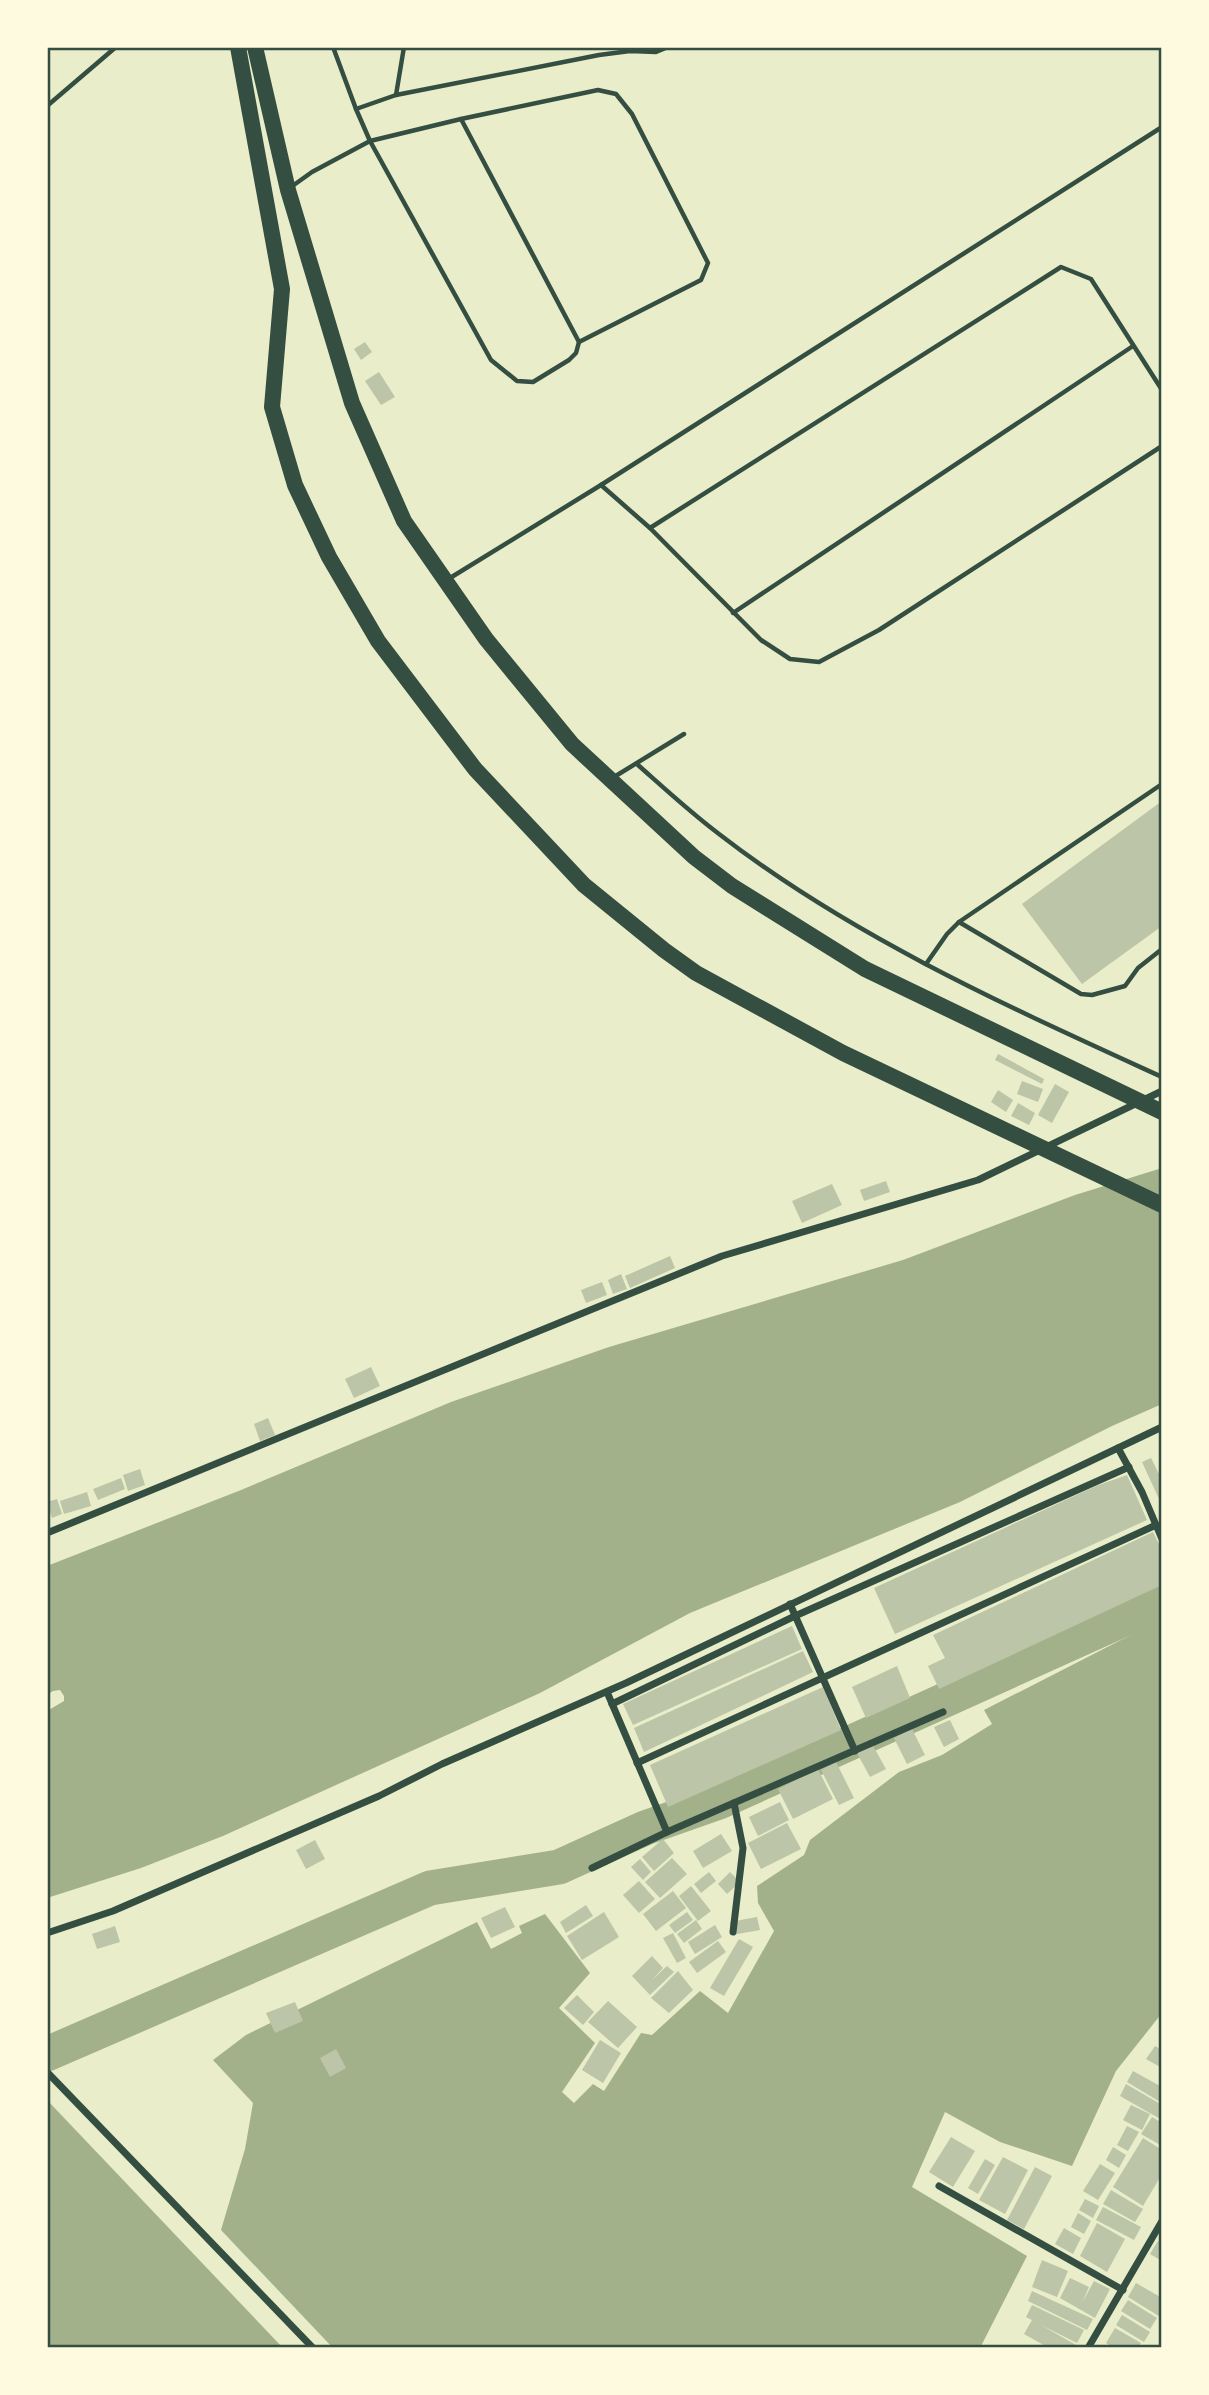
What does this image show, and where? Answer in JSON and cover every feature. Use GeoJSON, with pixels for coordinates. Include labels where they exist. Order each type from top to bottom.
{"type":"FeatureCollection","features":[{"type":"Feature","properties":{"kind":"highway"},"geometry":{"type":"LineString","coordinates":[[238,47],[282,289],[272,407],[295,485],[329,557],[378,641],[475,769],[584,885],[696,973],[843,1054],[1162,1205]]}},
{"type":"Feature","properties":{"kind":"highway"},"geometry":{"type":"LineString","coordinates":[[255,47],[288,190],[352,403],[404,521],[486,639],[572,744],[694,857],[732,887],[865,969],[1162,1112]]}},
{"type":"Feature","properties":{"kind":"street"},"geometry":{"type":"LineString","coordinates":[[47,1534],[722,1256],[978,1180],[1162,1091]]}},
{"type":"Feature","properties":{"kind":"street"},"geometry":{"type":"LineString","coordinates":[[47,1933],[113,1911],[379,1796],[442,1764],[607,1692],[1162,1427]]}},
{"type":"Feature","properties":{"kind":"street"},"geometry":{"type":"LineString","coordinates":[[1118,1448],[1162,1539]]}},
{"type":"Feature","properties":{"kind":"street"},"geometry":{"type":"LineString","coordinates":[[612,1704],[795,1616],[1129,1467]]}},
{"type":"Feature","properties":{"kind":"street"},"geometry":{"type":"LineString","coordinates":[[637,1763],[1156,1525]]}},
{"type":"Feature","properties":{"kind":"street"},"geometry":{"type":"LineString","coordinates":[[790,1604],[855,1751]]}},
{"type":"Feature","properties":{"kind":"street"},"geometry":{"type":"LineString","coordinates":[[607,1692],[667,1832]]}},
{"type":"Feature","properties":{"kind":"street"},"geometry":{"type":"LineString","coordinates":[[592,1868],[667,1832],[943,1713]]}},
{"type":"Feature","properties":{"kind":"street"},"geometry":{"type":"LineString","coordinates":[[733,1932],[743,1848],[734,1803]]}},
{"type":"Feature","properties":{"kind":"street"},"geometry":{"type":"LineString","coordinates":[[47,2072],[313,2348]]}},
{"type":"Feature","properties":{"kind":"street"},"geometry":{"type":"LineString","coordinates":[[939,2186],[1043,2242],[1123,2290]]}},
{"type":"Feature","properties":{"kind":"street"},"geometry":{"type":"LineString","coordinates":[[1088,2348],[1162,2221]]}},
{"type":"Feature","properties":{"kind":"lane"},"geometry":{"type":"LineString","coordinates":[[47,106],[116,47]]}},
{"type":"Feature","properties":{"kind":"lane"},"geometry":{"type":"LineString","coordinates":[[333,47],[370,141],[491,360],[517,381],[533,382],[576,353],[579,342],[461,119]]}},
{"type":"Feature","properties":{"kind":"lane"},"geometry":{"type":"LineString","coordinates":[[396,95],[404,47]]}},
{"type":"Feature","properties":{"kind":"lane"},"geometry":{"type":"LineString","coordinates":[[595,47],[599,55]]}},
{"type":"Feature","properties":{"kind":"lane"},"geometry":{"type":"LineString","coordinates":[[356,108],[396,95],[599,55],[630,51],[656,52],[668,47]]}},
{"type":"Feature","properties":{"kind":"lane"},"geometry":{"type":"LineString","coordinates":[[288,190],[312,172],[370,141],[598,90],[616,94],[632,114],[708,263],[701,280],[579,342]]}},
{"type":"Feature","properties":{"kind":"lane"},"geometry":{"type":"LineString","coordinates":[[445,580],[601,485],[1162,127]]}},
{"type":"Feature","properties":{"kind":"lane"},"geometry":{"type":"LineString","coordinates":[[650,528],[1061,267],[1091,279],[1162,390]]}},
{"type":"Feature","properties":{"kind":"lane"},"geometry":{"type":"LineString","coordinates":[[733,613],[1133,345]]}},
{"type":"Feature","properties":{"kind":"lane"},"geometry":{"type":"LineString","coordinates":[[601,485],[650,528],[761,640],[790,659],[819,662],[880,630],[1162,446]]}},
{"type":"Feature","properties":{"kind":"lane"},"geometry":{"type":"LineString","coordinates":[[610,779],[638,765],[684,734]]}},
{"type":"Feature","properties":{"kind":"lane"},"geometry":{"type":"LineString","coordinates":[[638,765],[719,834],[820,904],[926,964],[1015,1009],[1162,1077]]}},
{"type":"Feature","properties":{"kind":"lane"},"geometry":{"type":"LineString","coordinates":[[926,964],[959,922],[1162,784]]}},
{"type":"Feature","properties":{"kind":"lane"},"geometry":{"type":"LineString","coordinates":[[959,922],[1081,994],[1092,995],[1125,986],[1138,968],[1162,949]]}},
{"type":"Feature","properties":{"kind":"shaded area"},"geometry":{"type":"Polygon","coordinates":[[[1162,1168],[1162,1404],[960,1502],[690,1613],[540,1693],[223,1836],[141,1868],[47,1898],[47,1711],[64,1701],[64,1696],[60,1690],[47,1695],[47,1566],[241,1490],[451,1402],[609,1347],[903,1260],[1075,1195],[1162,1168]]]}},
{"type":"Feature","properties":{"kind":"shaded area"},"geometry":{"type":"Polygon","coordinates":[[[1162,1619],[1162,2013],[1116,2071],[1072,2166],[1000,2142],[945,2112],[912,2187],[1027,2256],[980,2348],[333,2348],[221,2230],[245,2149],[253,2103],[213,2060],[246,2035],[477,1922],[491,1949],[522,1933],[519,1926],[545,1914],[590,1973],[559,2008],[595,2043],[562,2092],[574,2103],[593,2084],[604,2091],[641,2033],[652,2035],[700,1991],[728,2013],[774,1931],[758,1903],[757,1886],[804,1855],[810,1840],[899,1772],[942,1755],[992,1724],[984,1710],[1162,1619]]]}},
{"type":"Feature","properties":{"kind":"shaded area"},"geometry":{"type":"Polygon","coordinates":[[[48,2101],[283,2348],[47,2348],[48,2101]]]}},
{"type":"Feature","properties":{"kind":"building"},"geometry":{"type":"Polygon","coordinates":[[[365,342],[372,352],[361,360],[354,349],[365,342]]]}},
{"type":"Feature","properties":{"kind":"building"},"geometry":{"type":"Polygon","coordinates":[[[379,372],[395,397],[381,405],[365,381],[379,372]]]}},
{"type":"Feature","properties":{"kind":"building"},"geometry":{"type":"Polygon","coordinates":[[[1162,801],[1162,926],[1082,984],[1022,904],[1162,801]]]}},
{"type":"Feature","properties":{"kind":"building"},"geometry":{"type":"Polygon","coordinates":[[[998,1054],[1044,1079],[1042,1084],[995,1060],[998,1054]]]}},
{"type":"Feature","properties":{"kind":"building"},"geometry":{"type":"Polygon","coordinates":[[[1022,1081],[1043,1089],[1038,1102],[1017,1094],[1022,1081]]]}},
{"type":"Feature","properties":{"kind":"building"},"geometry":{"type":"Polygon","coordinates":[[[1055,1084],[1069,1092],[1052,1123],[1038,1115],[1055,1084]]]}},
{"type":"Feature","properties":{"kind":"building"},"geometry":{"type":"Polygon","coordinates":[[[998,1090],[1013,1100],[1006,1112],[991,1102],[998,1090]]]}},
{"type":"Feature","properties":{"kind":"building"},"geometry":{"type":"Polygon","coordinates":[[[1018,1103],[1035,1113],[1029,1125],[1011,1116],[1018,1103]]]}},
{"type":"Feature","properties":{"kind":"building"},"geometry":{"type":"Polygon","coordinates":[[[886,1181],[890,1192],[864,1201],[860,1190],[886,1181]]]}},
{"type":"Feature","properties":{"kind":"building"},"geometry":{"type":"Polygon","coordinates":[[[832,1184],[842,1205],[802,1223],[792,1201],[832,1184]]]}},
{"type":"Feature","properties":{"kind":"building"},"geometry":{"type":"Polygon","coordinates":[[[670,1256],[675,1268],[630,1288],[625,1276],[670,1256]]]}},
{"type":"Feature","properties":{"kind":"building"},"geometry":{"type":"Polygon","coordinates":[[[621,1274],[627,1289],[613,1294],[608,1280],[621,1274]]]}},
{"type":"Feature","properties":{"kind":"building"},"geometry":{"type":"Polygon","coordinates":[[[602,1282],[607,1295],[586,1303],[581,1290],[602,1282]]]}},
{"type":"Feature","properties":{"kind":"building"},"geometry":{"type":"Polygon","coordinates":[[[371,1367],[380,1386],[354,1398],[345,1379],[371,1367]]]}},
{"type":"Feature","properties":{"kind":"building"},"geometry":{"type":"Polygon","coordinates":[[[268,1418],[275,1435],[260,1441],[254,1424],[268,1418]]]}},
{"type":"Feature","properties":{"kind":"building"},"geometry":{"type":"Polygon","coordinates":[[[1151,1458],[1162,1480],[1162,1498],[1159,1499],[1142,1462],[1151,1458]]]}},
{"type":"Feature","properties":{"kind":"building"},"geometry":{"type":"Polygon","coordinates":[[[140,1469],[145,1485],[128,1491],[123,1475],[140,1469]]]}},
{"type":"Feature","properties":{"kind":"building"},"geometry":{"type":"Polygon","coordinates":[[[1127,1475],[1147,1520],[895,1634],[874,1588],[1096,1486],[1127,1475]]]}},
{"type":"Feature","properties":{"kind":"building"},"geometry":{"type":"Polygon","coordinates":[[[121,1478],[125,1489],[98,1500],[93,1489],[121,1478]]]}},
{"type":"Feature","properties":{"kind":"building"},"geometry":{"type":"Polygon","coordinates":[[[87,1492],[91,1506],[64,1514],[60,1501],[87,1492]]]}},
{"type":"Feature","properties":{"kind":"building"},"geometry":{"type":"Polygon","coordinates":[[[57,1499],[62,1514],[52,1518],[47,1502],[57,1499]]]}},
{"type":"Feature","properties":{"kind":"building"},"geometry":{"type":"Polygon","coordinates":[[[1153,1532],[1162,1550],[1162,1585],[939,1689],[928,1666],[945,1658],[933,1635],[1153,1532]]]}},
{"type":"Feature","properties":{"kind":"building"},"geometry":{"type":"Polygon","coordinates":[[[792,1626],[802,1649],[633,1725],[623,1704],[792,1626]]]}},
{"type":"Feature","properties":{"kind":"building"},"geometry":{"type":"Polygon","coordinates":[[[803,1651],[813,1672],[644,1752],[634,1728],[803,1651]]]}},
{"type":"Feature","properties":{"kind":"building"},"geometry":{"type":"Polygon","coordinates":[[[897,1666],[910,1698],[866,1718],[852,1687],[897,1666]]]}},
{"type":"Feature","properties":{"kind":"building"},"geometry":{"type":"Polygon","coordinates":[[[823,1687],[841,1730],[668,1807],[650,1765],[823,1687]]]}},
{"type":"Feature","properties":{"kind":"building"},"geometry":{"type":"Polygon","coordinates":[[[950,1720],[959,1739],[944,1747],[934,1727],[950,1720]]]}},
{"type":"Feature","properties":{"kind":"building"},"geometry":{"type":"Polygon","coordinates":[[[912,1729],[925,1755],[907,1764],[894,1738],[912,1729]]]}},
{"type":"Feature","properties":{"kind":"building"},"geometry":{"type":"Polygon","coordinates":[[[872,1744],[886,1769],[870,1777],[857,1753],[872,1744]]]}},
{"type":"Feature","properties":{"kind":"building"},"geometry":{"type":"Polygon","coordinates":[[[836,1762],[854,1798],[839,1805],[821,1770],[836,1762]]]}},
{"type":"Feature","properties":{"kind":"building"},"geometry":{"type":"Polygon","coordinates":[[[818,1769],[833,1799],[793,1819],[778,1789],[818,1769]]]}},
{"type":"Feature","properties":{"kind":"building"},"geometry":{"type":"Polygon","coordinates":[[[780,1802],[789,1820],[758,1836],[749,1817],[780,1802]]]}},
{"type":"Feature","properties":{"kind":"building"},"geometry":{"type":"Polygon","coordinates":[[[787,1823],[801,1849],[761,1869],[748,1843],[787,1823]]]}},
{"type":"Feature","properties":{"kind":"building"},"geometry":{"type":"Polygon","coordinates":[[[721,1834],[732,1851],[703,1868],[693,1851],[721,1834]]]}},
{"type":"Feature","properties":{"kind":"building"},"geometry":{"type":"Polygon","coordinates":[[[663,1839],[674,1853],[654,1871],[642,1857],[663,1839]]]}},
{"type":"Feature","properties":{"kind":"building"},"geometry":{"type":"Polygon","coordinates":[[[315,1840],[325,1859],[306,1869],[296,1850],[315,1840]]]}},
{"type":"Feature","properties":{"kind":"building"},"geometry":{"type":"Polygon","coordinates":[[[672,1858],[687,1874],[660,1898],[645,1882],[672,1858]]]}},
{"type":"Feature","properties":{"kind":"building"},"geometry":{"type":"Polygon","coordinates":[[[640,1859],[651,1872],[643,1880],[631,1867],[640,1859]]]}},
{"type":"Feature","properties":{"kind":"building"},"geometry":{"type":"Polygon","coordinates":[[[709,1872],[716,1881],[701,1893],[694,1884],[709,1872]]]}},
{"type":"Feature","properties":{"kind":"building"},"geometry":{"type":"Polygon","coordinates":[[[730,1872],[740,1882],[727,1894],[718,1884],[730,1872]]]}},
{"type":"Feature","properties":{"kind":"building"},"geometry":{"type":"Polygon","coordinates":[[[639,1881],[655,1899],[639,1913],[623,1895],[639,1881]]]}},
{"type":"Feature","properties":{"kind":"building"},"geometry":{"type":"Polygon","coordinates":[[[691,1886],[711,1911],[698,1921],[679,1896],[691,1886]]]}},
{"type":"Feature","properties":{"kind":"building"},"geometry":{"type":"Polygon","coordinates":[[[673,1891],[686,1908],[656,1931],[643,1914],[673,1891]]]}},
{"type":"Feature","properties":{"kind":"building"},"geometry":{"type":"Polygon","coordinates":[[[586,1905],[593,1916],[566,1933],[560,1922],[586,1905]]]}},
{"type":"Feature","properties":{"kind":"building"},"geometry":{"type":"Polygon","coordinates":[[[505,1907],[515,1927],[491,1938],[481,1918],[505,1907]]]}},
{"type":"Feature","properties":{"kind":"building"},"geometry":{"type":"Polygon","coordinates":[[[604,1912],[619,1937],[582,1960],[567,1936],[604,1912]]]}},
{"type":"Feature","properties":{"kind":"building"},"geometry":{"type":"Polygon","coordinates":[[[687,1912],[693,1920],[675,1933],[669,1925],[687,1912]]]}},
{"type":"Feature","properties":{"kind":"building"},"geometry":{"type":"Polygon","coordinates":[[[757,1917],[760,1930],[732,1935],[730,1922],[757,1917]]]}},
{"type":"Feature","properties":{"kind":"building"},"geometry":{"type":"Polygon","coordinates":[[[696,1920],[702,1929],[684,1943],[677,1934],[696,1920]]]}},
{"type":"Feature","properties":{"kind":"building"},"geometry":{"type":"Polygon","coordinates":[[[715,1925],[722,1937],[695,1954],[688,1942],[715,1925]]]}},
{"type":"Feature","properties":{"kind":"building"},"geometry":{"type":"Polygon","coordinates":[[[115,1926],[120,1942],[97,1949],[92,1934],[115,1926]]]}},
{"type":"Feature","properties":{"kind":"building"},"geometry":{"type":"Polygon","coordinates":[[[673,1933],[686,1958],[677,1963],[663,1938],[673,1933]]]}},
{"type":"Feature","properties":{"kind":"building"},"geometry":{"type":"Polygon","coordinates":[[[739,1939],[753,1947],[724,1996],[710,1988],[739,1939]]]}},
{"type":"Feature","properties":{"kind":"building"},"geometry":{"type":"Polygon","coordinates":[[[718,1941],[726,1952],[697,1973],[689,1962],[718,1941]]]}},
{"type":"Feature","properties":{"kind":"building"},"geometry":{"type":"Polygon","coordinates":[[[652,1956],[663,1968],[652,1980],[667,1966],[674,1972],[650,1995],[632,1976],[652,1956]]]}},
{"type":"Feature","properties":{"kind":"building"},"geometry":{"type":"Polygon","coordinates":[[[678,1971],[693,1990],[669,2013],[651,1998],[678,1971]]]}},
{"type":"Feature","properties":{"kind":"building"},"geometry":{"type":"Polygon","coordinates":[[[577,1995],[594,2012],[583,2025],[564,2008],[577,1995]]]}},
{"type":"Feature","properties":{"kind":"building"},"geometry":{"type":"Polygon","coordinates":[[[608,2001],[637,2027],[618,2048],[588,2022],[608,2001]]]}},
{"type":"Feature","properties":{"kind":"building"},"geometry":{"type":"Polygon","coordinates":[[[295,2002],[303,2021],[275,2033],[266,2013],[295,2002]]]}},
{"type":"Feature","properties":{"kind":"building"},"geometry":{"type":"Polygon","coordinates":[[[600,2040],[621,2053],[603,2083],[582,2070],[600,2040]]]}},
{"type":"Feature","properties":{"kind":"building"},"geometry":{"type":"Polygon","coordinates":[[[1155,2046],[1162,2050],[1162,2068],[1146,2059],[1155,2046]]]}},
{"type":"Feature","properties":{"kind":"building"},"geometry":{"type":"Polygon","coordinates":[[[336,2049],[346,2068],[330,2077],[320,2058],[336,2049]]]}},
{"type":"Feature","properties":{"kind":"building"},"geometry":{"type":"Polygon","coordinates":[[[1133,2071],[1162,2087],[1162,2103],[1127,2082],[1133,2071]]]}},
{"type":"Feature","properties":{"kind":"building"},"geometry":{"type":"Polygon","coordinates":[[[1126,2084],[1162,2105],[1162,2120],[1120,2096],[1126,2084]]]}},
{"type":"Feature","properties":{"kind":"building"},"geometry":{"type":"Polygon","coordinates":[[[1131,2105],[1150,2114],[1142,2130],[1123,2120],[1131,2105]]]}},
{"type":"Feature","properties":{"kind":"building"},"geometry":{"type":"Polygon","coordinates":[[[1152,2117],[1162,2123],[1162,2146],[1141,2134],[1152,2117]]]}},
{"type":"Feature","properties":{"kind":"building"},"geometry":{"type":"Polygon","coordinates":[[[1127,2126],[1139,2132],[1128,2151],[1117,2145],[1127,2126]]]}},
{"type":"Feature","properties":{"kind":"building"},"geometry":{"type":"Polygon","coordinates":[[[951,2137],[975,2151],[953,2187],[929,2172],[951,2137]]]}},
{"type":"Feature","properties":{"kind":"building"},"geometry":{"type":"Polygon","coordinates":[[[1143,2138],[1162,2150],[1162,2174],[1143,2206],[1113,2187],[1143,2138]]]}},
{"type":"Feature","properties":{"kind":"building"},"geometry":{"type":"Polygon","coordinates":[[[1113,2147],[1126,2155],[1119,2168],[1106,2160],[1113,2147]]]}},
{"type":"Feature","properties":{"kind":"building"},"geometry":{"type":"Polygon","coordinates":[[[1003,2157],[1028,2170],[1005,2214],[979,2200],[1003,2157]]]}},
{"type":"Feature","properties":{"kind":"building"},"geometry":{"type":"Polygon","coordinates":[[[985,2159],[995,2165],[978,2194],[968,2188],[985,2159]]]}},
{"type":"Feature","properties":{"kind":"building"},"geometry":{"type":"Polygon","coordinates":[[[1100,2164],[1115,2173],[1098,2200],[1083,2191],[1100,2164]]]}},
{"type":"Feature","properties":{"kind":"building"},"geometry":{"type":"Polygon","coordinates":[[[1035,2167],[1052,2176],[1024,2229],[1007,2220],[1035,2167]]]}},
{"type":"Feature","properties":{"kind":"building"},"geometry":{"type":"Polygon","coordinates":[[[1111,2190],[1143,2209],[1135,2222],[1103,2204],[1111,2190]]]}},
{"type":"Feature","properties":{"kind":"building"},"geometry":{"type":"Polygon","coordinates":[[[1085,2199],[1099,2206],[1093,2218],[1079,2210],[1085,2199]]]}},
{"type":"Feature","properties":{"kind":"building"},"geometry":{"type":"Polygon","coordinates":[[[1103,2207],[1141,2227],[1134,2240],[1096,2220],[1103,2207]]]}},
{"type":"Feature","properties":{"kind":"building"},"geometry":{"type":"Polygon","coordinates":[[[1078,2213],[1091,2221],[1084,2234],[1071,2227],[1078,2213]]]}},
{"type":"Feature","properties":{"kind":"building"},"geometry":{"type":"Polygon","coordinates":[[[1097,2223],[1125,2239],[1107,2272],[1080,2256],[1097,2223]]]}},
{"type":"Feature","properties":{"kind":"building"},"geometry":{"type":"Polygon","coordinates":[[[1064,2228],[1081,2238],[1073,2254],[1055,2244],[1064,2228]]]}},
{"type":"Feature","properties":{"kind":"building"},"geometry":{"type":"Polygon","coordinates":[[[1158,2241],[1162,2243],[1162,2261],[1150,2254],[1158,2241]]]}},
{"type":"Feature","properties":{"kind":"building"},"geometry":{"type":"Polygon","coordinates":[[[1042,2260],[1068,2271],[1057,2297],[1032,2287],[1042,2260]]]}},
{"type":"Feature","properties":{"kind":"building"},"geometry":{"type":"Polygon","coordinates":[[[1070,2278],[1089,2287],[1082,2303],[1094,2281],[1110,2289],[1095,2318],[1060,2298],[1070,2278]]]}},
{"type":"Feature","properties":{"kind":"building"},"geometry":{"type":"Polygon","coordinates":[[[1136,2283],[1162,2298],[1162,2318],[1128,2297],[1136,2283]]]}},
{"type":"Feature","properties":{"kind":"building"},"geometry":{"type":"Polygon","coordinates":[[[1032,2291],[1093,2319],[1087,2330],[1028,2301],[1032,2291]]]}},
{"type":"Feature","properties":{"kind":"building"},"geometry":{"type":"Polygon","coordinates":[[[1128,2300],[1157,2318],[1150,2329],[1121,2311],[1128,2300]]]}},
{"type":"Feature","properties":{"kind":"building"},"geometry":{"type":"Polygon","coordinates":[[[1032,2305],[1084,2330],[1077,2343],[1041,2325],[1076,2345],[1075,2348],[1049,2348],[1024,2334],[1032,2320],[1026,2317],[1032,2305]]]}},
{"type":"Feature","properties":{"kind":"building"},"geometry":{"type":"Polygon","coordinates":[[[1122,2315],[1150,2332],[1144,2342],[1116,2325],[1122,2315]]]}},
{"type":"Feature","properties":{"kind":"building"},"geometry":{"type":"Polygon","coordinates":[[[1115,2328],[1141,2343],[1138,2348],[1114,2348],[1106,2343],[1115,2328]]]}},
{"type":"Feature","properties":{"kind":"waterway"},"geometry":{"type":"LineString","coordinates":[[47,2054],[430,1888],[559,1867],[645,1828],[719,1802],[1162,1602]]}}]}
